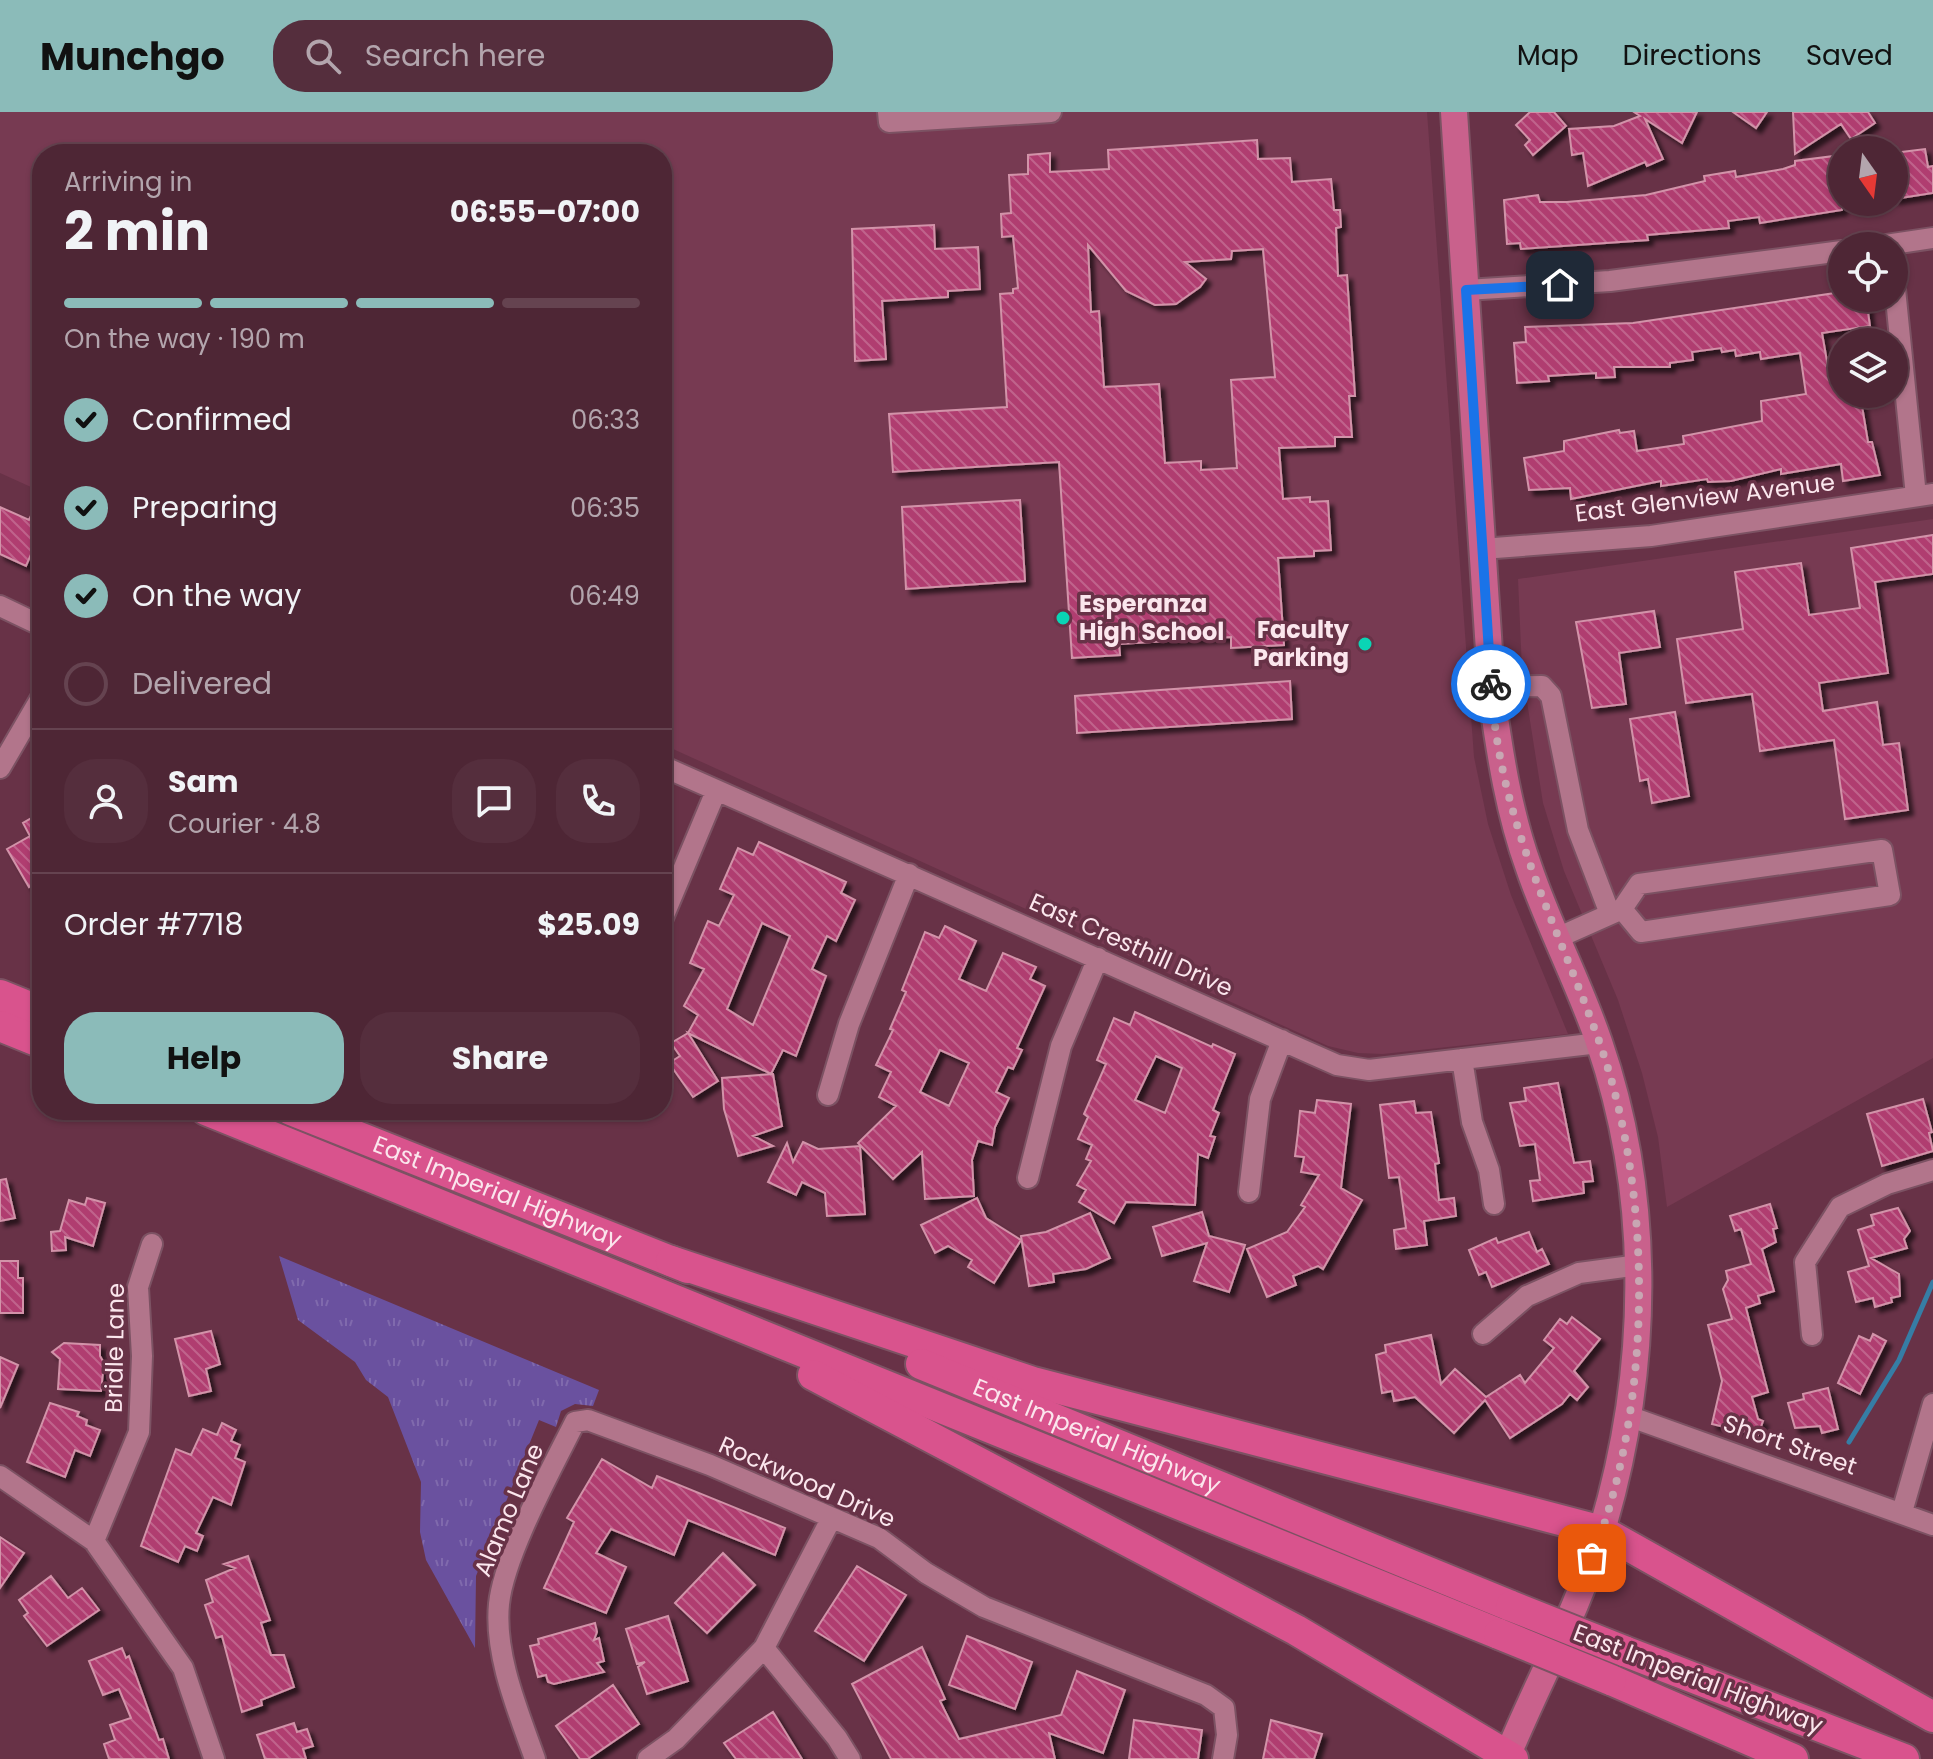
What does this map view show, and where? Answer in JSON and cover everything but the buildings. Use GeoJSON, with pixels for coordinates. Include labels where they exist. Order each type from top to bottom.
{"type":"FeatureCollection","features":[{"type":"Feature","properties":{"kind":"highway"},"geometry":{"type":"LineString","coordinates":[[0,995],[32,1008]]}},
{"type":"Feature","properties":{"kind":"highway"},"geometry":{"type":"LineString","coordinates":[[0,1026],[32,1039]]}},
{"type":"Feature","properties":{"kind":"highway","name":"East Imperial Highway"},"geometry":{"type":"LineString","coordinates":[[231,1120],[1499,1634],[1793,1759]]}},
{"type":"Feature","properties":{"kind":"highway","name":"East Imperial Highway"},"geometry":{"type":"LineString","coordinates":[[316,1120],[671,1261],[1511,1606],[1904,1759]]}},
{"type":"Feature","properties":{"kind":"highway"},"geometry":{"type":"LineString","coordinates":[[671,1261],[1033,1382],[1602,1531],[1933,1717]]}},
{"type":"Feature","properties":{"kind":"highway"},"geometry":{"type":"LineString","coordinates":[[666,1297],[1296,1630],[1509,1758]]}},
{"type":"Feature","properties":{"kind":"main road"},"geometry":{"type":"LineString","coordinates":[[1454,112],[1491,687],[1502,767],[1515,825],[1599,1043],[1622,1128],[1635,1207],[1639,1265],[1638,1344],[1628,1416],[1602,1531],[1509,1758]]}},
{"type":"Feature","properties":{"kind":"street"},"geometry":{"type":"LineString","coordinates":[[888,112],[889,122],[1051,112]]}},
{"type":"Feature","properties":{"kind":"street"},"geometry":{"type":"LineString","coordinates":[[1908,242],[1933,238]]}},
{"type":"Feature","properties":{"kind":"street"},"geometry":{"type":"LineString","coordinates":[[1466,290],[1610,281],[1828,253]]}},
{"type":"Feature","properties":{"kind":"street"},"geometry":{"type":"LineString","coordinates":[[1899,312],[1924,495]]}},
{"type":"Feature","properties":{"kind":"street","name":"East Glenview Avenue"},"geometry":{"type":"LineString","coordinates":[[1482,549],[1651,536],[1924,495]]}},
{"type":"Feature","properties":{"kind":"street"},"geometry":{"type":"LineString","coordinates":[[0,606],[32,621]]}},
{"type":"Feature","properties":{"kind":"street"},"geometry":{"type":"LineString","coordinates":[[1491,687],[1542,686],[1551,696],[1578,830],[1616,911],[1641,932],[1890,895],[1882,850],[1639,884],[1616,911],[1557,938]]}},
{"type":"Feature","properties":{"kind":"street"},"geometry":{"type":"LineString","coordinates":[[0,768],[32,713]]}},
{"type":"Feature","properties":{"kind":"street","name":"East Cresthill Drive"},"geometry":{"type":"LineString","coordinates":[[672,771],[1337,1065],[1369,1070],[1599,1043]]}},
{"type":"Feature","properties":{"kind":"street"},"geometry":{"type":"LineString","coordinates":[[672,896],[716,791]]}},
{"type":"Feature","properties":{"kind":"street"},"geometry":{"type":"LineString","coordinates":[[828,1095],[849,1024],[909,874]]}},
{"type":"Feature","properties":{"kind":"street"},"geometry":{"type":"LineString","coordinates":[[1028,1178],[1061,1046],[1098,958]]}},
{"type":"Feature","properties":{"kind":"street"},"geometry":{"type":"LineString","coordinates":[[1249,1192],[1260,1099],[1282,1040]]}},
{"type":"Feature","properties":{"kind":"street"},"geometry":{"type":"LineString","coordinates":[[1462,1059],[1472,1122],[1489,1170],[1494,1204]]}},
{"type":"Feature","properties":{"kind":"street"},"geometry":{"type":"LineString","coordinates":[[1812,1335],[1805,1262],[1840,1207],[1887,1184],[1933,1170]]}},
{"type":"Feature","properties":{"kind":"street","name":"Bridle Lane"},"geometry":{"type":"LineString","coordinates":[[94,1541],[139,1432],[142,1356],[138,1287],[152,1244]]}},
{"type":"Feature","properties":{"kind":"street"},"geometry":{"type":"LineString","coordinates":[[1483,1334],[1527,1296],[1579,1273],[1639,1265]]}},
{"type":"Feature","properties":{"kind":"street"},"geometry":{"type":"LineString","coordinates":[[1902,1512],[1933,1404]]}},
{"type":"Feature","properties":{"kind":"street","name":"Short Street"},"geometry":{"type":"LineString","coordinates":[[1628,1416],[1933,1525]]}},
{"type":"Feature","properties":{"kind":"street","name":"Rockwood Drive"},"geometry":{"type":"LineString","coordinates":[[575,1422],[588,1420],[637,1437],[879,1538],[926,1573],[984,1607],[1206,1695],[1224,1708],[1227,1735],[1223,1759]]}},
{"type":"Feature","properties":{"kind":"street","name":"Alamo Lane"},"geometry":{"type":"LineString","coordinates":[[535,1759],[501,1644],[499,1605],[505,1575],[575,1422]]}},
{"type":"Feature","properties":{"kind":"street"},"geometry":{"type":"LineString","coordinates":[[0,1476],[94,1541],[183,1668],[214,1759]]}},
{"type":"Feature","properties":{"kind":"street"},"geometry":{"type":"LineString","coordinates":[[648,1759],[676,1739],[764,1648],[831,1519]]}},
{"type":"Feature","properties":{"kind":"street"},"geometry":{"type":"LineString","coordinates":[[764,1648],[837,1738],[850,1759]]}},
{"type":"Feature","properties":{"kind":"shaded area","name":"Esperanza High School"},"geometry":{"type":"Polygon","coordinates":[[[0,112],[1427,112],[1474,757],[1488,824],[1511,895],[1568,1034],[1383,1054],[1358,1053],[1328,1046],[672,749],[672,144],[32,144],[32,487],[0,473],[0,112]]]}},
{"type":"Feature","properties":{"kind":"shaded area"},"geometry":{"type":"Polygon","coordinates":[[[1933,519],[1933,1058],[1667,1207],[1658,1137],[1642,1073],[1618,1000],[1564,871],[1543,803],[1522,670],[1518,579],[1933,519]]]}},
{"type":"Feature","properties":{"kind":"green space"},"geometry":{"type":"Polygon","coordinates":[[[279,1256],[599,1390],[593,1406],[575,1404],[561,1411],[556,1427],[539,1420],[476,1576],[475,1648],[426,1560],[420,1532],[421,1482],[388,1397],[366,1380],[355,1362],[298,1320],[279,1256]]]}},
{"type":"Feature","properties":{"kind":"waterway"},"geometry":{"type":"LineString","coordinates":[[1849,1442],[1899,1360],[1933,1282]]}},
{"type":"Feature","properties":{"kind":"way so far"},"geometry":{"type":"LineString","coordinates":[[1491,684],[1502,767],[1515,825],[1529,870],[1599,1043],[1622,1128],[1635,1207],[1639,1265],[1638,1344],[1628,1416],[1602,1531],[1592,1558]]}},
{"type":"Feature","properties":{"kind":"place","name":"Esperanza High School"},"geometry":{"type":"Point","coordinates":[1063,618]}},
{"type":"Feature","properties":{"kind":"place","name":"Faculty Parking"},"geometry":{"type":"Point","coordinates":[1365,644]}},
{"type":"Feature","properties":{"kind":"route"},"geometry":{"type":"LineString","coordinates":[[1491,684],[1466,290],[1560,285]]}}]}
